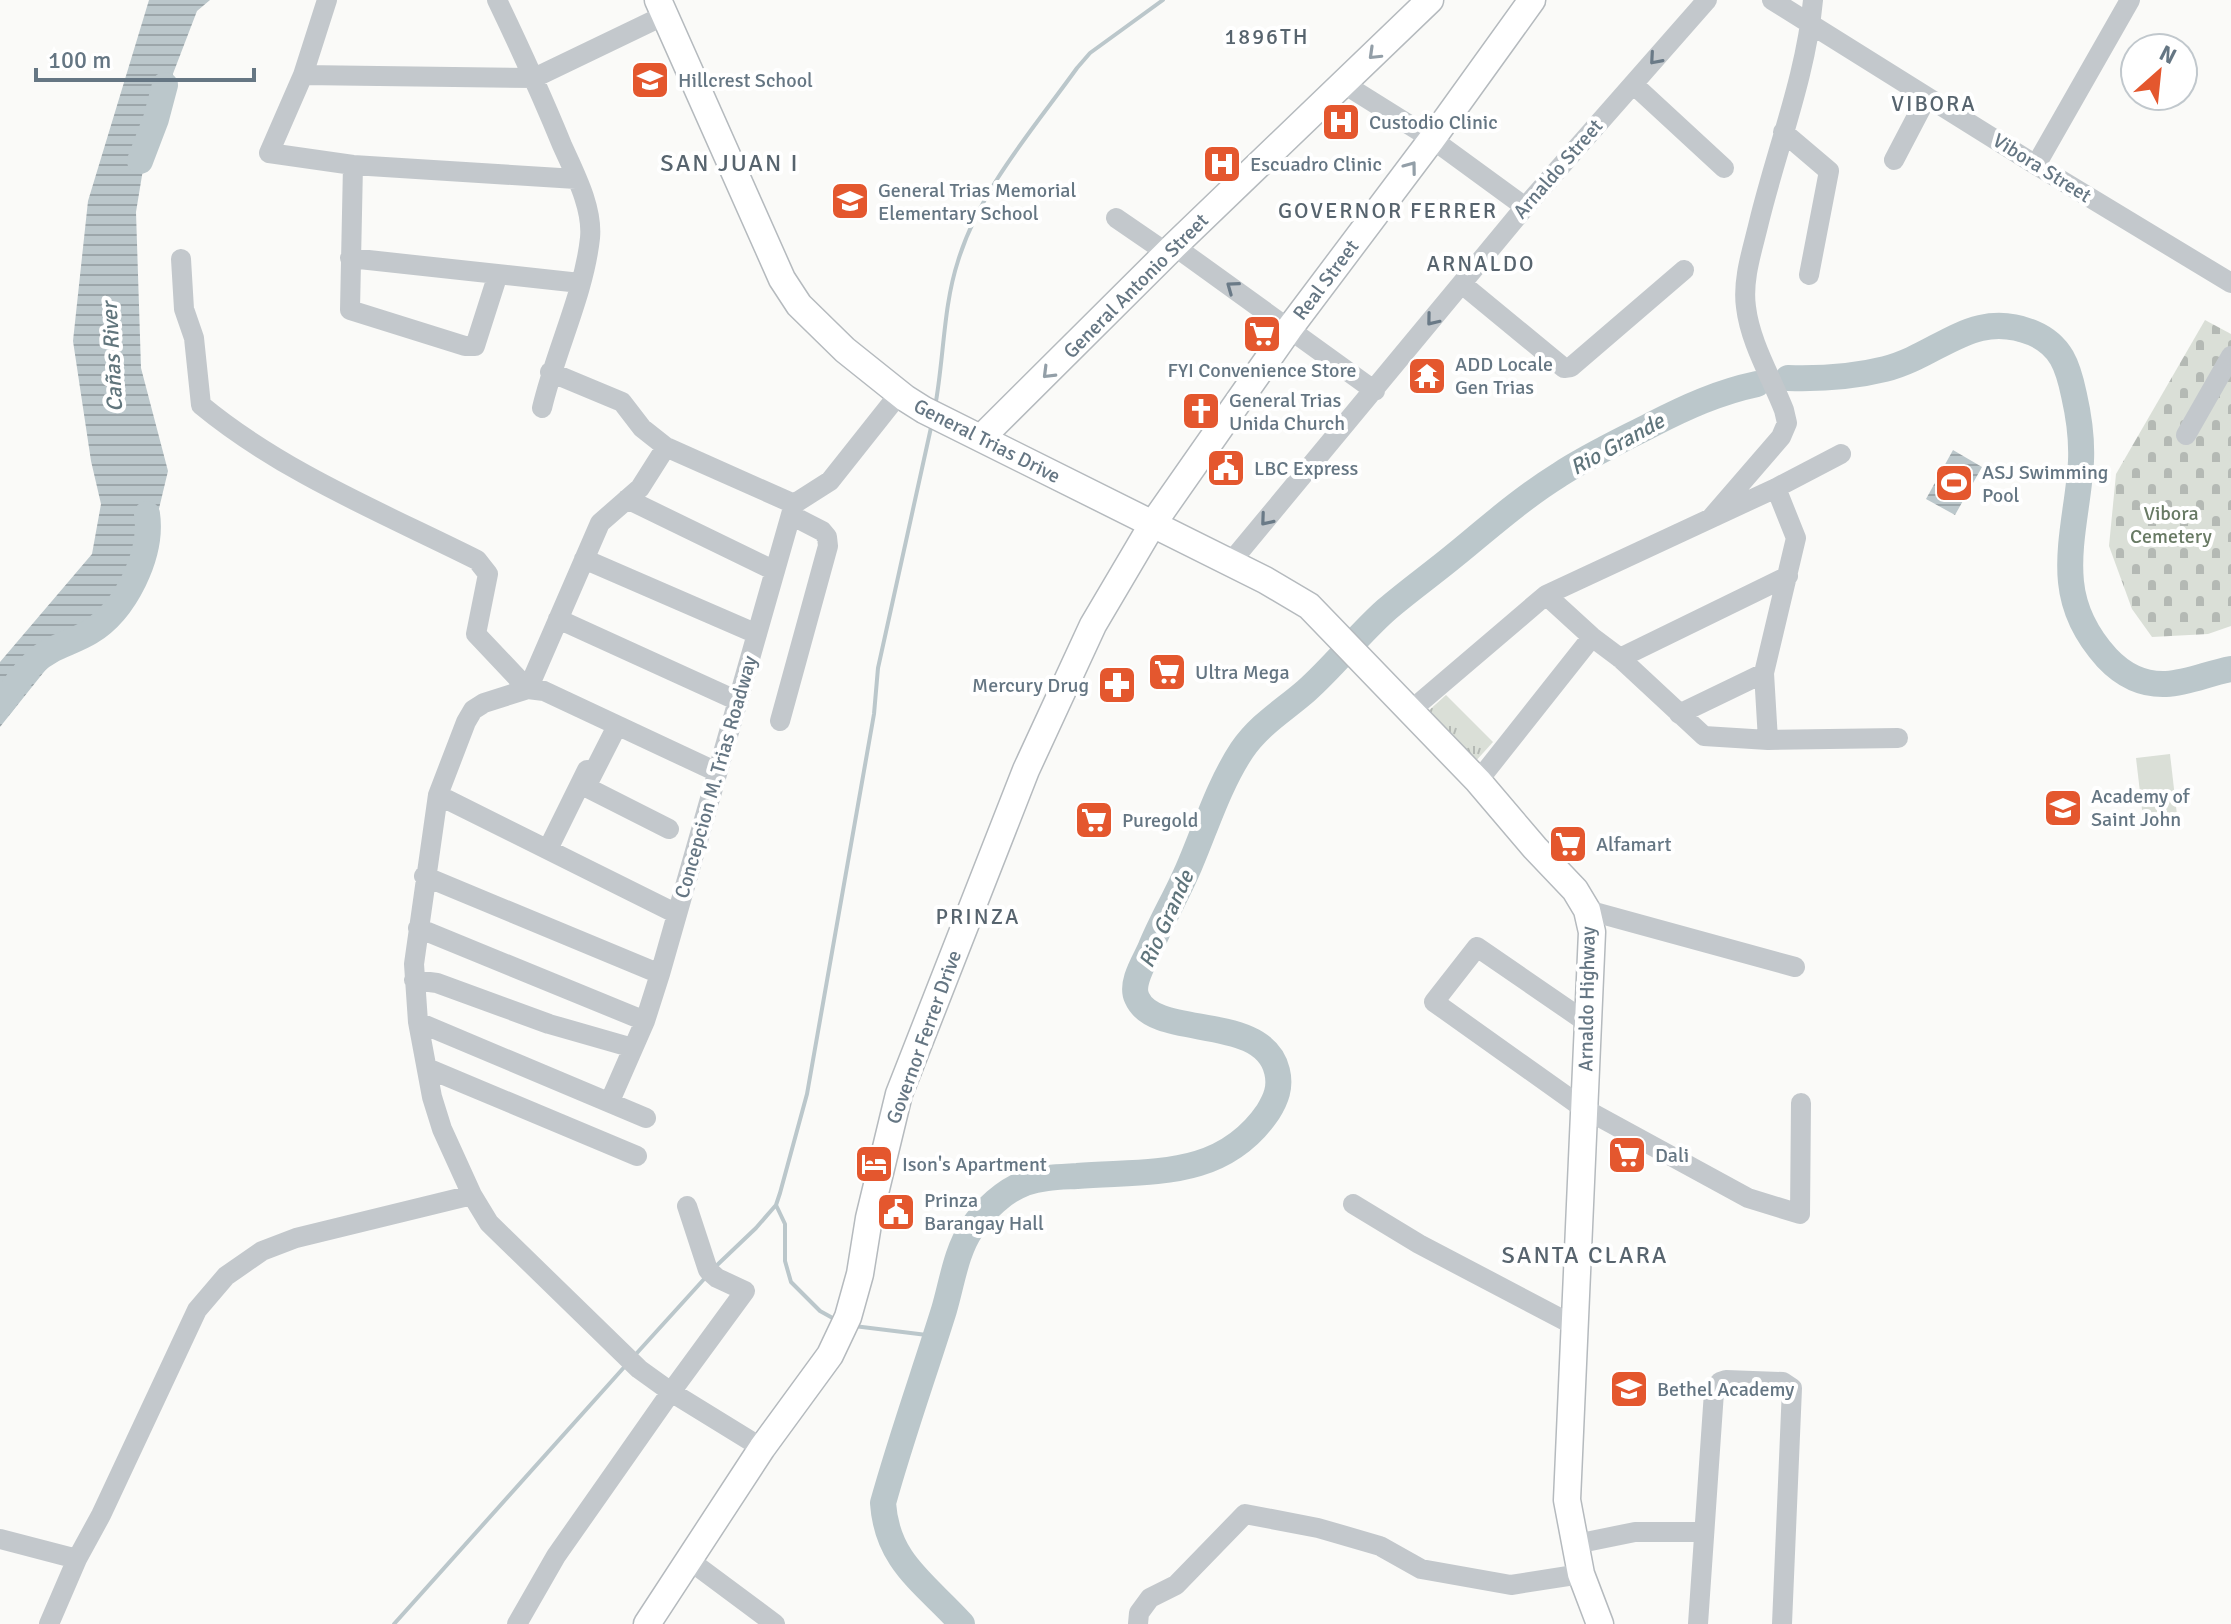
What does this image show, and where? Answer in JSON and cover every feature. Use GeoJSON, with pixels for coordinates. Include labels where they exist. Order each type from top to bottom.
{"type":"FeatureCollection","features":[{"type":"Feature","properties":{"kind":"main road","name":"General Antonio Street"},"geometry":{"type":"LineString","coordinates":[[981,438],[1430,0]]}},
{"type":"Feature","properties":{"kind":"main road","name":"Real Street"},"geometry":{"type":"LineString","coordinates":[[1152,525],[1289,329],[1532,0]]}},
{"type":"Feature","properties":{"kind":"main road","name":"General Trias Drive"},"geometry":{"type":"LineString","coordinates":[[662,8],[782,279],[799,305],[845,350],[896,391],[936,416],[1152,525]]}},
{"type":"Feature","properties":{"kind":"main road","name":"Arnaldo Highway"},"geometry":{"type":"LineString","coordinates":[[1152,525],[1279,587],[1309,606],[1478,781],[1575,890],[1587,910],[1592,932],[1589,1024],[1567,1500],[1578,1558],[1600,1624]]}},
{"type":"Feature","properties":{"kind":"main road","name":"Governor Ferrer Drive"},"geometry":{"type":"LineString","coordinates":[[647,1624],[762,1448],[830,1355],[848,1317],[899,1094],[922,1031],[1026,770],[1093,625],[1152,525]]}},
{"type":"Feature","properties":{"kind":"street"},"geometry":{"type":"LineString","coordinates":[[327,0],[303,75],[269,153],[353,165],[576,179]]}},
{"type":"Feature","properties":{"kind":"street"},"geometry":{"type":"LineString","coordinates":[[497,0],[576,179],[587,211],[590,234],[580,283],[550,372],[542,408]]}},
{"type":"Feature","properties":{"kind":"street","name":"Arnaldo Street"},"geometry":{"type":"LineString","coordinates":[[1230,563],[1525,207],[1707,0]]}},
{"type":"Feature","properties":{"kind":"street","name":"Vibora Street"},"geometry":{"type":"LineString","coordinates":[[1772,0],[2231,283]]}},
{"type":"Feature","properties":{"kind":"street"},"geometry":{"type":"LineString","coordinates":[[1711,518],[1781,437],[1787,423],[1749,325],[1745,303],[1751,255],[1809,42],[1813,0]]}},
{"type":"Feature","properties":{"kind":"street"},"geometry":{"type":"LineString","coordinates":[[2036,165],[2130,0]]}},
{"type":"Feature","properties":{"kind":"street"},"geometry":{"type":"LineString","coordinates":[[303,75],[534,78],[662,8]]}},
{"type":"Feature","properties":{"kind":"street"},"geometry":{"type":"LineString","coordinates":[[1344,84],[1432,139],[1525,207]]}},
{"type":"Feature","properties":{"kind":"street"},"geometry":{"type":"LineString","coordinates":[[1633,84],[1724,168]]}},
{"type":"Feature","properties":{"kind":"street"},"geometry":{"type":"LineString","coordinates":[[1894,160],[1927,97]]}},
{"type":"Feature","properties":{"kind":"street"},"geometry":{"type":"LineString","coordinates":[[1783,132],[1829,171],[1809,275]]}},
{"type":"Feature","properties":{"kind":"street"},"geometry":{"type":"LineString","coordinates":[[353,165],[350,310],[465,346],[475,346],[498,274]]}},
{"type":"Feature","properties":{"kind":"street"},"geometry":{"type":"LineString","coordinates":[[1116,218],[1171,250],[1375,391]]}},
{"type":"Feature","properties":{"kind":"street"},"geometry":{"type":"LineString","coordinates":[[350,258],[580,283]]}},
{"type":"Feature","properties":{"kind":"street"},"geometry":{"type":"LineString","coordinates":[[181,259],[184,309],[194,338],[201,405],[266,454],[477,560],[488,574],[476,634],[528,689]]}},
{"type":"Feature","properties":{"kind":"street"},"geometry":{"type":"LineString","coordinates":[[1462,284],[1564,368],[1571,367],[1684,270]]}},
{"type":"Feature","properties":{"kind":"street"},"geometry":{"type":"LineString","coordinates":[[2186,435],[2231,356]]}},
{"type":"Feature","properties":{"kind":"street"},"geometry":{"type":"LineString","coordinates":[[550,372],[622,402],[642,428],[666,447],[793,510],[827,537],[828,546],[780,721]]}},
{"type":"Feature","properties":{"kind":"street"},"geometry":{"type":"LineString","coordinates":[[793,510],[830,481],[839,468],[855,429],[896,391]]}},
{"type":"Feature","properties":{"kind":"street"},"geometry":{"type":"LineString","coordinates":[[528,689],[600,523],[640,488],[666,447]]}},
{"type":"Feature","properties":{"kind":"street"},"geometry":{"type":"LineString","coordinates":[[1410,711],[1546,595],[1776,488],[1841,454]]}},
{"type":"Feature","properties":{"kind":"street"},"geometry":{"type":"LineString","coordinates":[[1768,740],[1764,673],[1796,538],[1776,488]]}},
{"type":"Feature","properties":{"kind":"street"},"geometry":{"type":"LineString","coordinates":[[627,499],[775,571]]}},
{"type":"Feature","properties":{"kind":"street","name":"Concepcion M. Trias Roadway"},"geometry":{"type":"LineString","coordinates":[[610,1101],[645,1021],[660,974],[793,510]]}},
{"type":"Feature","properties":{"kind":"street"},"geometry":{"type":"LineString","coordinates":[[584,559],[757,634]]}},
{"type":"Feature","properties":{"kind":"street"},"geometry":{"type":"LineString","coordinates":[[1620,658],[1788,576]]}},
{"type":"Feature","properties":{"kind":"street"},"geometry":{"type":"LineString","coordinates":[[1546,595],[1704,736],[1768,740],[1898,738]]}},
{"type":"Feature","properties":{"kind":"street"},"geometry":{"type":"LineString","coordinates":[[558,619],[738,701]]}},
{"type":"Feature","properties":{"kind":"street"},"geometry":{"type":"LineString","coordinates":[[1478,781],[1592,637]]}},
{"type":"Feature","properties":{"kind":"street"},"geometry":{"type":"LineString","coordinates":[[1679,714],[1764,673]]}},
{"type":"Feature","properties":{"kind":"street"},"geometry":{"type":"LineString","coordinates":[[717,772],[544,691],[528,689],[484,703],[473,710],[438,795],[424,876],[414,980],[418,1022],[442,1129],[472,1195],[489,1223],[639,1369],[762,1448]]}},
{"type":"Feature","properties":{"kind":"street"},"geometry":{"type":"LineString","coordinates":[[614,725],[586,787],[669,829]]}},
{"type":"Feature","properties":{"kind":"street"},"geometry":{"type":"LineString","coordinates":[[548,849],[614,725]]}},
{"type":"Feature","properties":{"kind":"street"},"geometry":{"type":"LineString","coordinates":[[438,795],[677,914]]}},
{"type":"Feature","properties":{"kind":"street"},"geometry":{"type":"LineString","coordinates":[[424,876],[660,974]]}},
{"type":"Feature","properties":{"kind":"street"},"geometry":{"type":"LineString","coordinates":[[1587,910],[1795,967]]}},
{"type":"Feature","properties":{"kind":"street"},"geometry":{"type":"LineString","coordinates":[[418,928],[645,1021]]}},
{"type":"Feature","properties":{"kind":"street"},"geometry":{"type":"LineString","coordinates":[[1589,1024],[1477,947],[1434,1002],[1583,1108],[1748,1198],[1800,1214],[1801,1103]]}},
{"type":"Feature","properties":{"kind":"street"},"geometry":{"type":"LineString","coordinates":[[414,980],[437,983],[549,1024],[633,1048]]}},
{"type":"Feature","properties":{"kind":"street"},"geometry":{"type":"LineString","coordinates":[[418,1022],[646,1118]]}},
{"type":"Feature","properties":{"kind":"street"},"geometry":{"type":"LineString","coordinates":[[427,1068],[637,1156]]}},
{"type":"Feature","properties":{"kind":"street"},"geometry":{"type":"LineString","coordinates":[[49,1624],[197,1310],[226,1276],[262,1251],[296,1238],[472,1195]]}},
{"type":"Feature","properties":{"kind":"street"},"geometry":{"type":"LineString","coordinates":[[1353,1204],[1419,1244],[1575,1326]]}},
{"type":"Feature","properties":{"kind":"street"},"geometry":{"type":"LineString","coordinates":[[517,1624],[556,1556],[745,1291],[712,1274],[687,1206]]}},
{"type":"Feature","properties":{"kind":"street"},"geometry":{"type":"LineString","coordinates":[[1698,1624],[1702,1537],[1716,1386],[1726,1380],[1787,1383],[1792,1388],[1782,1624]]}},
{"type":"Feature","properties":{"kind":"street"},"geometry":{"type":"LineString","coordinates":[[1138,1624],[1139,1613],[1150,1598],[1176,1585],[1245,1514],[1318,1528],[1380,1546],[1421,1569],[1511,1585],[1634,1537],[1702,1537]]}},
{"type":"Feature","properties":{"kind":"street"},"geometry":{"type":"LineString","coordinates":[[0,1539],[77,1559]]}},
{"type":"Feature","properties":{"kind":"street"},"geometry":{"type":"LineString","coordinates":[[689,1560],[775,1624]]}},
{"type":"Feature","properties":{"kind":"green space","name":"Vibora Cemetery"},"geometry":{"type":"Polygon","coordinates":[[[2205,320],[2231,334],[2231,626],[2208,634],[2152,637],[2132,609],[2109,546],[2116,474],[2205,320]]]}},
{"type":"Feature","properties":{"kind":"green space"},"geometry":{"type":"Polygon","coordinates":[[[1446,695],[1493,742],[1474,763],[1426,713],[1446,695]]]}},
{"type":"Feature","properties":{"kind":"green space"},"geometry":{"type":"Polygon","coordinates":[[[2170,754],[2177,815],[2143,818],[2136,758],[2170,754]]]}},
{"type":"Feature","properties":{"kind":"water"},"geometry":{"type":"Polygon","coordinates":[[[149,0],[210,0],[197,11],[148,139],[136,212],[141,368],[168,471],[152,538],[132,579],[105,616],[67,643],[0,727],[0,662],[92,554],[101,504],[91,461],[73,341],[88,201],[149,0]]]}},
{"type":"Feature","properties":{"kind":"water","name":"ASJ Swimming Pool"},"geometry":{"type":"Polygon","coordinates":[[[1953,450],[1982,467],[1955,515],[1926,499],[1953,450]]]}},
{"type":"Feature","properties":{"kind":"waterway"},"geometry":{"type":"LineString","coordinates":[[935,407],[953,279],[968,234],[994,184],[1026,136],[1090,53],[1163,0]]}},
{"type":"Feature","properties":{"kind":"waterway","name":"Cañas River"},"geometry":{"type":"LineString","coordinates":[[140,161],[165,85]]}},
{"type":"Feature","properties":{"kind":"waterway","name":"Rio Grande"},"geometry":{"type":"LineString","coordinates":[[1788,378],[1837,377],[1885,369],[1957,336],[1992,326],[2012,327],[2043,338],[2057,350],[2066,366],[2079,420],[2081,461],[2070,567],[2075,604],[2088,633],[2107,658],[2120,669],[2149,683],[2174,683],[2231,669]]}},
{"type":"Feature","properties":{"kind":"waterway","name":"Rio Grande"},"geometry":{"type":"LineString","coordinates":[[962,1624],[900,1556],[886,1523],[883,1503],[958,1257],[967,1237],[996,1201],[1025,1183],[1051,1178],[1181,1168],[1205,1161],[1228,1150],[1249,1134],[1268,1112],[1277,1093],[1277,1071],[1268,1053],[1252,1041],[1231,1033],[1164,1019],[1148,1011],[1135,992],[1141,967],[1186,873],[1220,791],[1242,750],[1264,725],[1306,691],[1386,610],[1532,493],[1581,461],[1664,418],[1716,396],[1757,384]]}},
{"type":"Feature","properties":{"kind":"waterway"},"geometry":{"type":"LineString","coordinates":[[714,1268],[776,1205],[807,1094],[874,714],[878,668],[932,423]]}},
{"type":"Feature","properties":{"kind":"waterway","name":"Cañas River"},"geometry":{"type":"LineString","coordinates":[[0,706],[25,672],[41,657],[90,632],[115,610],[141,564],[146,547],[147,514]]}},
{"type":"Feature","properties":{"kind":"waterway"},"geometry":{"type":"LineString","coordinates":[[776,1205],[785,1224],[785,1261],[791,1282],[820,1311],[838,1321]]}},
{"type":"Feature","properties":{"kind":"waterway"},"geometry":{"type":"LineString","coordinates":[[636,1354],[705,1278]]}},
{"type":"Feature","properties":{"kind":"waterway"},"geometry":{"type":"LineString","coordinates":[[854,1326],[935,1336]]}},
{"type":"Feature","properties":{"kind":"waterway"},"geometry":{"type":"LineString","coordinates":[[394,1624],[627,1364]]}},
{"type":"Feature","properties":{"kind":"place","name":"Hillcrest School"},"geometry":{"type":"Point","coordinates":[650,80]}},
{"type":"Feature","properties":{"kind":"place","name":"Custodio Clinic"},"geometry":{"type":"Point","coordinates":[1341,122]}},
{"type":"Feature","properties":{"kind":"place","name":"Escuadro Clinic"},"geometry":{"type":"Point","coordinates":[1222,164]}},
{"type":"Feature","properties":{"kind":"place","name":"General Trias Memorial Elementary School"},"geometry":{"type":"Point","coordinates":[850,201]}},
{"type":"Feature","properties":{"kind":"place","name":"FYI Convenience Store"},"geometry":{"type":"Point","coordinates":[1262,334]}},
{"type":"Feature","properties":{"kind":"place","name":"ADD Locale Gen Trias"},"geometry":{"type":"Point","coordinates":[1427,376]}},
{"type":"Feature","properties":{"kind":"place","name":"General Trias Unida Church"},"geometry":{"type":"Point","coordinates":[1201,411]}},
{"type":"Feature","properties":{"kind":"place","name":"LBC Express"},"geometry":{"type":"Point","coordinates":[1226,468]}},
{"type":"Feature","properties":{"kind":"place","name":"ASJ Swimming Pool"},"geometry":{"type":"Point","coordinates":[1954,483]}},
{"type":"Feature","properties":{"kind":"place","name":"Ultra Mega"},"geometry":{"type":"Point","coordinates":[1167,672]}},
{"type":"Feature","properties":{"kind":"place","name":"Mercury Drug"},"geometry":{"type":"Point","coordinates":[1117,685]}},
{"type":"Feature","properties":{"kind":"place","name":"Academy of Saint John"},"geometry":{"type":"Point","coordinates":[2063,808]}},
{"type":"Feature","properties":{"kind":"place","name":"Puregold"},"geometry":{"type":"Point","coordinates":[1094,820]}},
{"type":"Feature","properties":{"kind":"place","name":"Alfamart"},"geometry":{"type":"Point","coordinates":[1568,844]}},
{"type":"Feature","properties":{"kind":"place","name":"Dali"},"geometry":{"type":"Point","coordinates":[1627,1155]}},
{"type":"Feature","properties":{"kind":"place","name":"Ison's Apartment"},"geometry":{"type":"Point","coordinates":[874,1164]}},
{"type":"Feature","properties":{"kind":"place","name":"Prinza Barangay Hall"},"geometry":{"type":"Point","coordinates":[896,1212]}},
{"type":"Feature","properties":{"kind":"place","name":"Bethel Academy"},"geometry":{"type":"Point","coordinates":[1629,1389]}},
{"type":"Feature","properties":{"kind":"district","name":"1896TH"},"geometry":{"type":"Point","coordinates":[1267,36]}},
{"type":"Feature","properties":{"kind":"district","name":"VIBORA"},"geometry":{"type":"Point","coordinates":[1934,103]}},
{"type":"Feature","properties":{"kind":"district","name":"SAN JUAN I"},"geometry":{"type":"Point","coordinates":[730,163]}},
{"type":"Feature","properties":{"kind":"district","name":"GOVERNOR FERRER"},"geometry":{"type":"Point","coordinates":[1388,210]}},
{"type":"Feature","properties":{"kind":"district","name":"ARNALDO"},"geometry":{"type":"Point","coordinates":[1481,263]}},
{"type":"Feature","properties":{"kind":"district","name":"PRINZA"},"geometry":{"type":"Point","coordinates":[978,916]}},
{"type":"Feature","properties":{"kind":"district","name":"SANTA CLARA"},"geometry":{"type":"Point","coordinates":[1585,1255]}}]}
